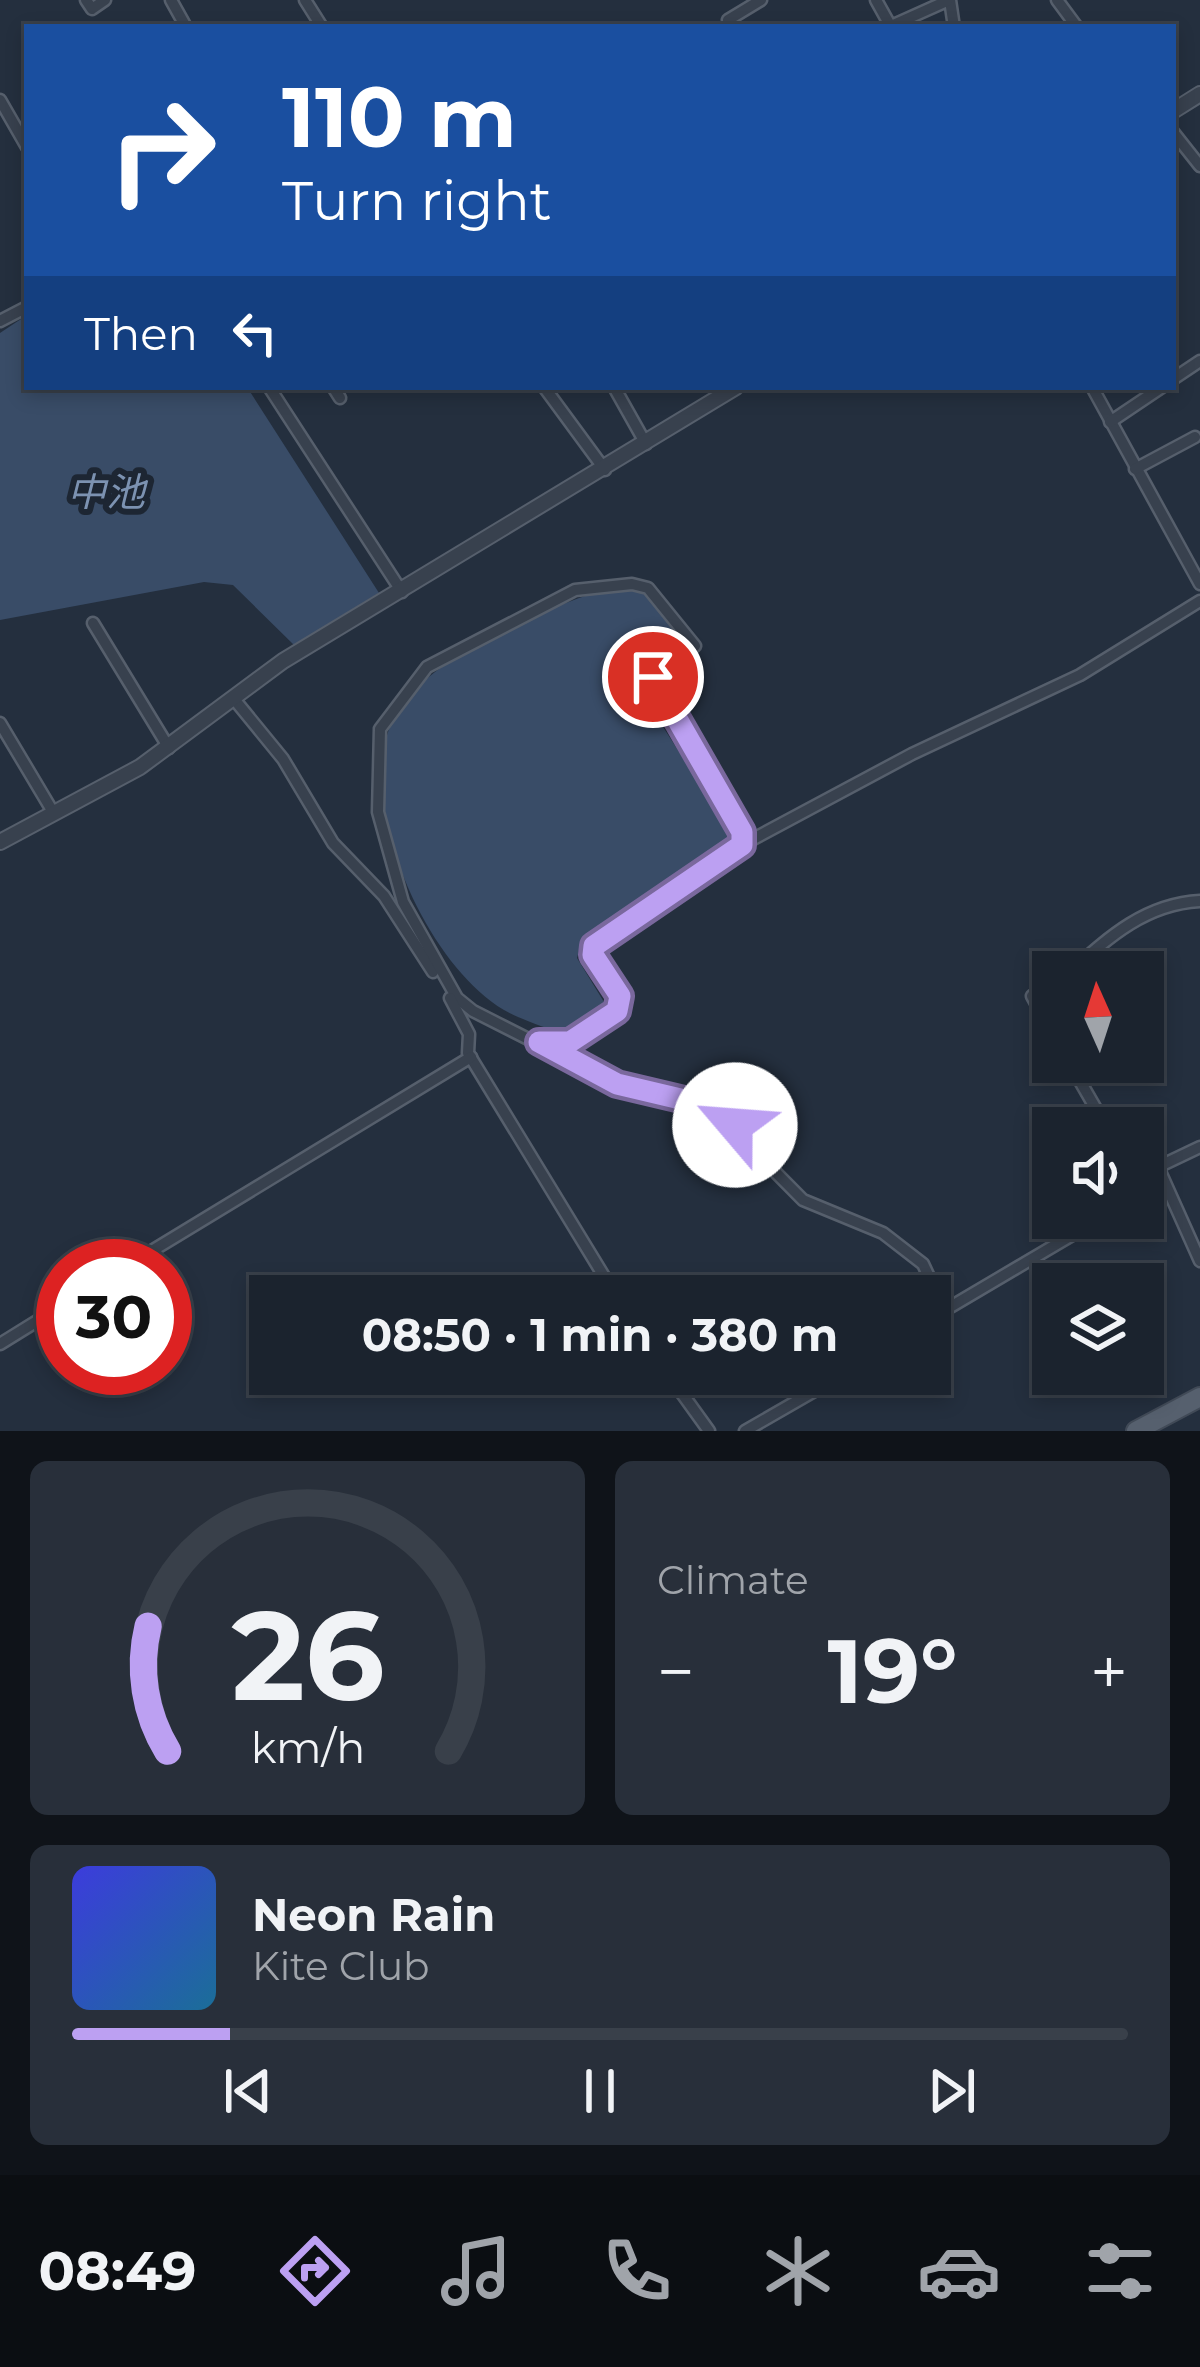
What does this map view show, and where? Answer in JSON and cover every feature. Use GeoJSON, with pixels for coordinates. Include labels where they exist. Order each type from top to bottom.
{"type":"FeatureCollection","features":[{"type":"Feature","properties":{"kind":"main road"},"geometry":{"type":"LineString","coordinates":[[1136,1431],[1200,1397]]}},
{"type":"Feature","properties":{"kind":"street"},"geometry":{"type":"LineString","coordinates":[[86,0],[92,9],[105,0]]}},
{"type":"Feature","properties":{"kind":"street"},"geometry":{"type":"LineString","coordinates":[[730,24],[728,20],[761,0]]}},
{"type":"Feature","properties":{"kind":"street"},"geometry":{"type":"LineString","coordinates":[[898,24],[948,1]]}},
{"type":"Feature","properties":{"kind":"street"},"geometry":{"type":"LineString","coordinates":[[0,100],[24,142]]}},
{"type":"Feature","properties":{"kind":"street"},"geometry":{"type":"LineString","coordinates":[[1176,136],[1200,166]]}},
{"type":"Feature","properties":{"kind":"street"},"geometry":{"type":"LineString","coordinates":[[271,390],[402,592]]}},
{"type":"Feature","properties":{"kind":"street"},"geometry":{"type":"LineString","coordinates":[[546,390],[605,470]]}},
{"type":"Feature","properties":{"kind":"street"},"geometry":{"type":"LineString","coordinates":[[616,390],[646,444]]}},
{"type":"Feature","properties":{"kind":"street"},"geometry":{"type":"LineString","coordinates":[[0,842],[169,748],[283,661],[731,390]]}},
{"type":"Feature","properties":{"kind":"street"},"geometry":{"type":"LineString","coordinates":[[1094,390],[1200,584]]}},
{"type":"Feature","properties":{"kind":"street"},"geometry":{"type":"LineString","coordinates":[[1110,422],[1158,390]]}},
{"type":"Feature","properties":{"kind":"street"},"geometry":{"type":"LineString","coordinates":[[1136,469],[1195,437]]}},
{"type":"Feature","properties":{"kind":"street"},"geometry":{"type":"LineString","coordinates":[[742,845],[742,832],[653,677],[695,646],[648,587],[632,584],[575,590],[427,668],[380,729],[379,812],[394,878],[457,998],[617,1084],[710,1106],[803,1200],[883,1233],[923,1264],[928,1275]]}},
{"type":"Feature","properties":{"kind":"street"},"geometry":{"type":"LineString","coordinates":[[539,1042],[570,1042],[617,1011],[620,996],[593,955],[594,946],[742,845],[912,754],[1080,676],[1200,601]]}},
{"type":"Feature","properties":{"kind":"street"},"geometry":{"type":"LineString","coordinates":[[93,623],[103,654],[169,748]]}},
{"type":"Feature","properties":{"kind":"street"},"geometry":{"type":"LineString","coordinates":[[235,699],[283,760],[333,843],[384,896],[463,1018],[471,1058],[603,1275]]}},
{"type":"Feature","properties":{"kind":"street"},"geometry":{"type":"LineString","coordinates":[[125,707],[137,700]]}},
{"type":"Feature","properties":{"kind":"street"},"geometry":{"type":"LineString","coordinates":[[0,723],[53,812]]}},
{"type":"Feature","properties":{"kind":"street"},"geometry":{"type":"LineString","coordinates":[[1097,951],[1163,905],[1200,901]]}},
{"type":"Feature","properties":{"kind":"street"},"geometry":{"type":"LineString","coordinates":[[172,1239],[471,1058]]}},
{"type":"Feature","properties":{"kind":"street"},"geometry":{"type":"LineString","coordinates":[[1164,1165],[1200,1147]]}},
{"type":"Feature","properties":{"kind":"street"},"geometry":{"type":"LineString","coordinates":[[1164,1179],[1200,1262]]}},
{"type":"Feature","properties":{"kind":"street"},"geometry":{"type":"LineString","coordinates":[[951,1305],[1065,1239]]}},
{"type":"Feature","properties":{"kind":"street"},"geometry":{"type":"LineString","coordinates":[[0,1344],[36,1322]]}},
{"type":"Feature","properties":{"kind":"street"},"geometry":{"type":"LineString","coordinates":[[683,1395],[709,1431]]}},
{"type":"Feature","properties":{"kind":"street"},"geometry":{"type":"LineString","coordinates":[[745,1431],[808,1395]]}},
{"type":"Feature","properties":{"kind":"water","name":"中池"},"geometry":{"type":"Polygon","coordinates":[[[24,317],[24,390],[249,390],[379,593],[294,645],[233,585],[204,582],[0,620],[0,333],[24,317]]]}},
{"type":"Feature","properties":{"kind":"water"},"geometry":{"type":"Polygon","coordinates":[[[624,588],[649,593],[682,643],[678,657],[645,670],[640,679],[658,719],[730,832],[727,844],[582,939],[577,958],[604,1002],[577,1024],[556,1030],[523,1019],[490,1000],[459,970],[431,931],[391,840],[383,793],[384,750],[406,700],[444,666],[563,604],[624,588]]]}},
{"type":"Feature","properties":{"kind":"route"},"geometry":{"type":"LineString","coordinates":[[653,677],[742,832],[742,845],[594,946],[593,955],[620,996],[617,1011],[570,1042],[539,1042],[617,1084],[710,1106],[735,1125]]}}]}
